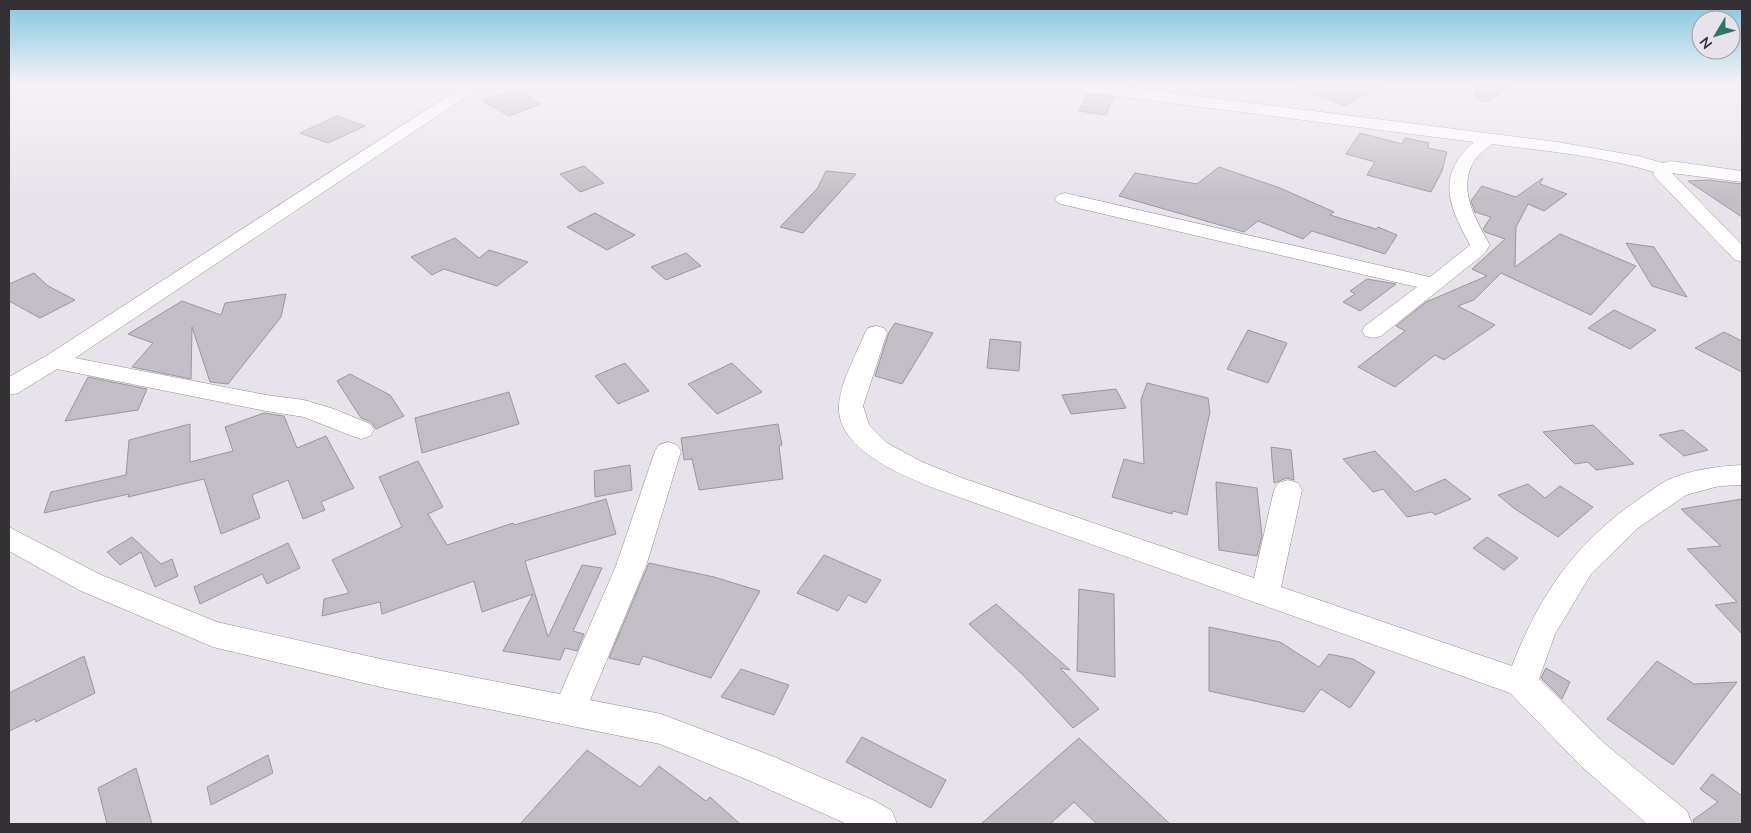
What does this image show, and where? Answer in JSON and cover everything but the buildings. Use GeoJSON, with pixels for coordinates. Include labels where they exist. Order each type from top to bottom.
{"type":"FeatureCollection","features":[{"type":"Feature","properties":{"kind":"street"},"geometry":{"type":"LineString","coordinates":[[9,387],[54,360],[417,123]]}},
{"type":"Feature","properties":{"kind":"street"},"geometry":{"type":"LineString","coordinates":[[1357,123],[1486,140],[1557,147],[1625,158],[1665,169]]}},
{"type":"Feature","properties":{"kind":"street"},"geometry":{"type":"LineString","coordinates":[[1374,331],[1474,254],[1480,245],[1464,214],[1456,186],[1465,161],[1486,140]]}},
{"type":"Feature","properties":{"kind":"street"},"geometry":{"type":"LineString","coordinates":[[1742,176],[1671,166],[1665,169],[1662,174],[1742,256]]}},
{"type":"Feature","properties":{"kind":"street"},"geometry":{"type":"LineString","coordinates":[[1065,199],[1433,284]]}},
{"type":"Feature","properties":{"kind":"street"},"geometry":{"type":"LineString","coordinates":[[876,333],[851,405],[856,425],[867,441],[883,453],[942,480],[1521,683],[1592,755],[1674,824]]}},
{"type":"Feature","properties":{"kind":"street"},"geometry":{"type":"LineString","coordinates":[[54,360],[266,403],[300,406],[326,413],[361,430]]}},
{"type":"Feature","properties":{"kind":"street"},"geometry":{"type":"LineString","coordinates":[[569,711],[631,566],[668,451]]}},
{"type":"Feature","properties":{"kind":"street"},"geometry":{"type":"LineString","coordinates":[[1521,683],[1541,630],[1581,566],[1628,521],[1678,487],[1720,476],[1742,475]]}},
{"type":"Feature","properties":{"kind":"street"},"geometry":{"type":"LineString","coordinates":[[1265,594],[1288,490]]}},
{"type":"Feature","properties":{"kind":"street"},"geometry":{"type":"LineString","coordinates":[[9,538],[89,582],[213,634],[384,674],[661,729],[760,768],[862,813],[879,824]]}}]}
